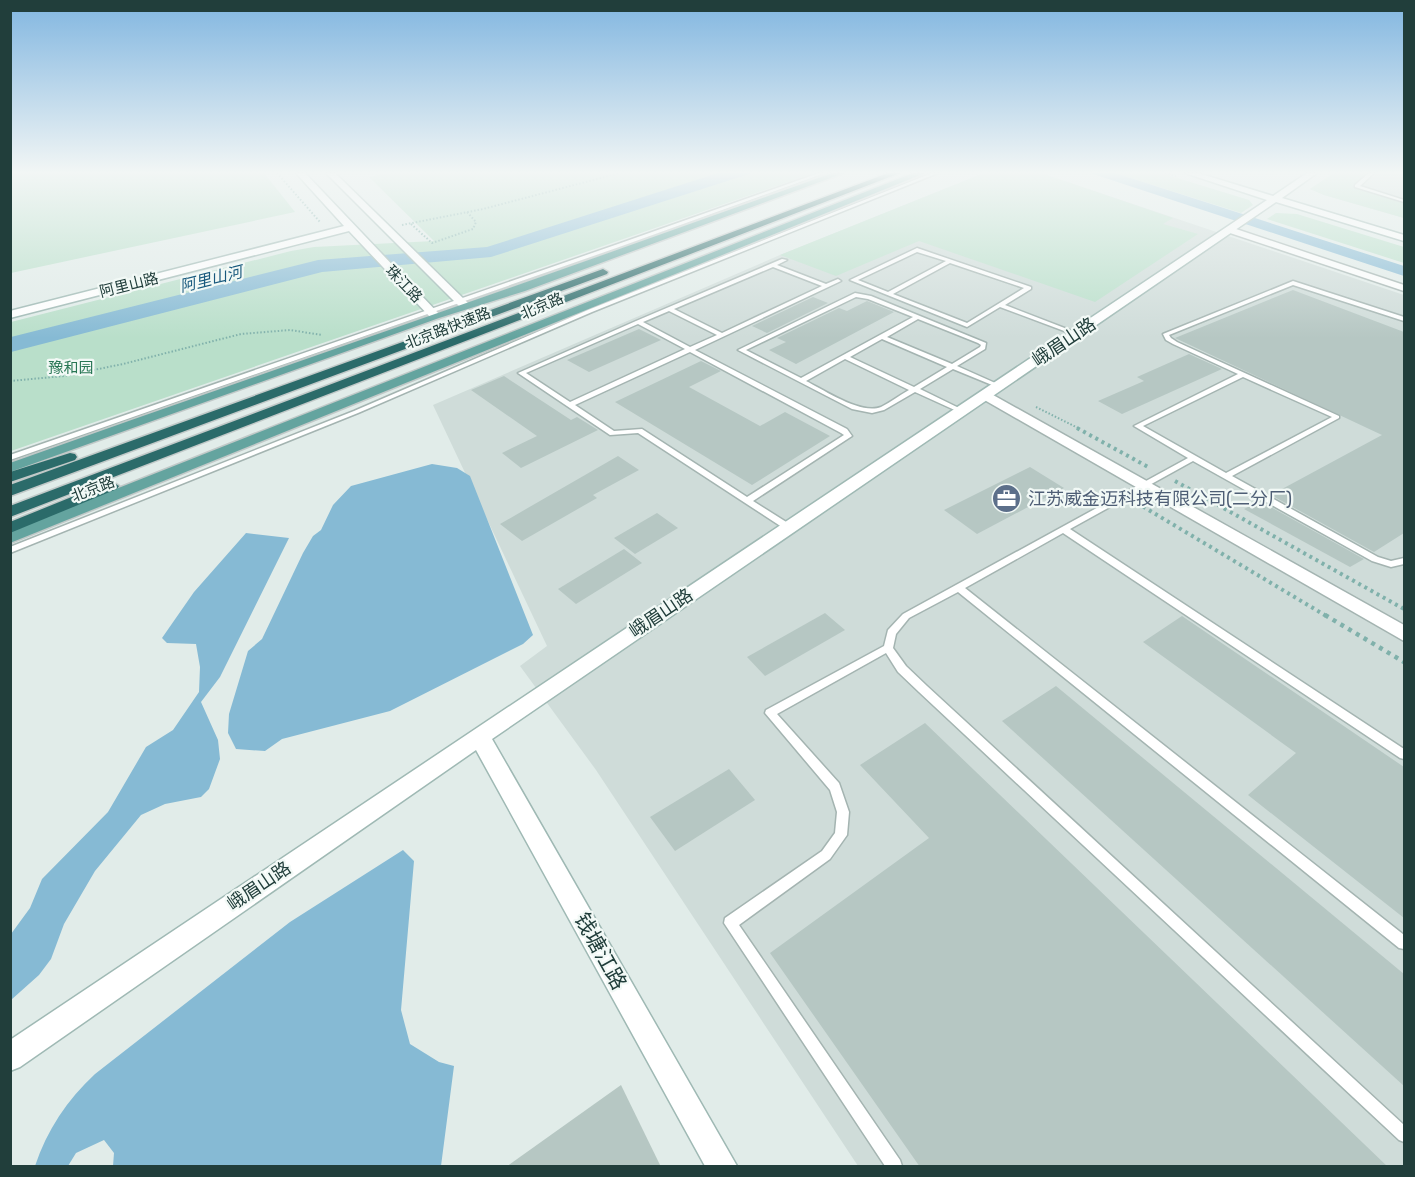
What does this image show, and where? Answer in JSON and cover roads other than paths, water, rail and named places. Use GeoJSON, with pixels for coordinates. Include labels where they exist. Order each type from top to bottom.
{"type":"FeatureCollection","features":[{"type":"Feature","properties":{"kind":"highway","name":"北京路快速路"},"geometry":{"type":"LineString","coordinates":[[10,491],[722,228]]}},
{"type":"Feature","properties":{"kind":"highway","name":"北京路快速路"},"geometry":{"type":"LineString","coordinates":[[10,512],[753,228]]}},
{"type":"Feature","properties":{"kind":"highway"},"geometry":{"type":"LineString","coordinates":[[10,477],[144,432],[435,326],[548,293]]}},
{"type":"Feature","properties":{"kind":"highway"},"geometry":{"type":"LineString","coordinates":[[10,528],[423,361],[511,321]]}},
{"type":"Feature","properties":{"kind":"main road","name":"北京路"},"geometry":{"type":"LineString","coordinates":[[10,468],[432,313],[521,289],[689,228]]}},
{"type":"Feature","properties":{"kind":"main road","name":"北京路"},"geometry":{"type":"LineString","coordinates":[[10,538],[784,228]]}},
{"type":"Feature","properties":{"kind":"street","name":"阿里山路"},"geometry":{"type":"LineString","coordinates":[[10,315],[347,228]]}},
{"type":"Feature","properties":{"kind":"street","name":"珠江路"},"geometry":{"type":"LineString","coordinates":[[352,228],[432,313]]}},
{"type":"Feature","properties":{"kind":"street","name":"珠江路"},"geometry":{"type":"LineString","coordinates":[[386,228],[462,304]]}},
{"type":"Feature","properties":{"kind":"street"},"geometry":{"type":"LineString","coordinates":[[1234,228],[1404,288]]}},
{"type":"Feature","properties":{"kind":"street","name":"峨眉山路"},"geometry":{"type":"LineString","coordinates":[[10,1057],[479,736],[1234,228]]}},
{"type":"Feature","properties":{"kind":"street"},"geometry":{"type":"LineString","coordinates":[[1374,228],[1404,238]]}},
{"type":"Feature","properties":{"kind":"street"},"geometry":{"type":"LineString","coordinates":[[992,390],[1143,484],[1404,634]]}},
{"type":"Feature","properties":{"kind":"street","name":"钱塘江路"},"geometry":{"type":"LineString","coordinates":[[479,736],[722,1167]]}},
{"type":"Feature","properties":{"kind":"lane"},"geometry":{"type":"LineString","coordinates":[[462,304],[671,228]]}},
{"type":"Feature","properties":{"kind":"lane"},"geometry":{"type":"LineString","coordinates":[[10,550],[356,412],[582,315],[799,228]]}},
{"type":"Feature","properties":{"kind":"lane"},"geometry":{"type":"LineString","coordinates":[[917,250],[1029,288],[967,325],[888,294],[853,280],[917,250]]}},
{"type":"Feature","properties":{"kind":"lane"},"geometry":{"type":"LineString","coordinates":[[784,260],[521,373],[613,433],[639,431],[788,527]]}},
{"type":"Feature","properties":{"kind":"lane"},"geometry":{"type":"LineString","coordinates":[[888,294],[950,261]]}},
{"type":"Feature","properties":{"kind":"lane"},"geometry":{"type":"LineString","coordinates":[[773,265],[826,286]]}},
{"type":"Feature","properties":{"kind":"lane"},"geometry":{"type":"LineString","coordinates":[[570,405],[838,281]]}},
{"type":"Feature","properties":{"kind":"lane"},"geometry":{"type":"LineString","coordinates":[[1227,476],[1337,417],[1168,339],[1166,334],[1293,283],[1404,319]]}},
{"type":"Feature","properties":{"kind":"lane"},"geometry":{"type":"LineString","coordinates":[[849,296],[869,297],[918,317],[984,344],[983,348],[882,409],[872,411],[852,407],[741,350],[849,296]]}},
{"type":"Feature","properties":{"kind":"lane"},"geometry":{"type":"LineString","coordinates":[[1000,305],[1077,333]]}},
{"type":"Feature","properties":{"kind":"lane"},"geometry":{"type":"LineString","coordinates":[[669,309],[722,335]]}},
{"type":"Feature","properties":{"kind":"lane"},"geometry":{"type":"LineString","coordinates":[[10,458],[346,339],[432,313]]}},
{"type":"Feature","properties":{"kind":"lane"},"geometry":{"type":"LineString","coordinates":[[801,381],[918,317]]}},
{"type":"Feature","properties":{"kind":"lane"},"geometry":{"type":"LineString","coordinates":[[638,322],[848,435],[747,501]]}},
{"type":"Feature","properties":{"kind":"lane"},"geometry":{"type":"LineString","coordinates":[[882,337],[952,366],[992,390]]}},
{"type":"Feature","properties":{"kind":"lane"},"geometry":{"type":"LineString","coordinates":[[845,357],[961,411]]}},
{"type":"Feature","properties":{"kind":"lane"},"geometry":{"type":"LineString","coordinates":[[1243,374],[1138,426],[1375,559],[1392,564],[1404,561]]}},
{"type":"Feature","properties":{"kind":"lane"},"geometry":{"type":"LineString","coordinates":[[1193,458],[906,616],[891,633],[888,648],[902,669],[923,689],[1404,1135]]}},
{"type":"Feature","properties":{"kind":"lane"},"geometry":{"type":"LineString","coordinates":[[1063,529],[1404,755]]}},
{"type":"Feature","properties":{"kind":"lane"},"geometry":{"type":"LineString","coordinates":[[958,587],[1404,943]]}},
{"type":"Feature","properties":{"kind":"lane"},"geometry":{"type":"LineString","coordinates":[[888,648],[770,713],[835,787],[843,812],[841,835],[826,855],[730,923],[894,1167]]}},
{"type":"Feature","properties":{"kind":"water"},"geometry":{"type":"Polygon","coordinates":[[[547,228],[581,228],[491,257],[322,272],[11,352],[11,337],[318,260],[487,247],[547,228]]]}},
{"type":"Feature","properties":{"kind":"water"},"geometry":{"type":"Polygon","coordinates":[[[1257,228],[1286,228],[1404,266],[1404,276],[1257,228]]]}},
{"type":"Feature","properties":{"kind":"water"},"geometry":{"type":"Polygon","coordinates":[[[432,464],[457,468],[470,476],[533,635],[523,644],[390,711],[282,739],[265,751],[236,749],[228,733],[229,714],[248,651],[262,639],[303,553],[313,536],[321,530],[333,505],[351,486],[432,464]]]}},
{"type":"Feature","properties":{"kind":"water"},"geometry":{"type":"Polygon","coordinates":[[[246,533],[289,538],[220,677],[201,702],[218,740],[220,759],[209,789],[201,797],[165,804],[141,815],[95,871],[64,924],[51,959],[39,975],[11,1000],[11,934],[30,908],[42,879],[108,812],[146,747],[173,730],[199,692],[200,667],[196,644],[167,643],[162,638],[194,592],[246,533]]]}},
{"type":"Feature","properties":{"kind":"water"},"geometry":{"type":"Polygon","coordinates":[[[403,850],[414,861],[401,1010],[410,1044],[439,1062],[454,1066],[441,1166],[113,1166],[114,1153],[104,1140],[76,1153],[68,1166],[35,1166],[59,1116],[95,1074],[290,922],[403,850]]]}},
{"type":"Feature","properties":{"kind":"place","name":"江苏威金迈科技有限公司(二分厂)"},"geometry":{"type":"Point","coordinates":[1007,499]}},
{"type":"Feature","properties":{"kind":"water label","name":"阿里山河"},"geometry":{"type":"Point","coordinates":[211,279]}},
{"type":"Feature","properties":{"kind":"park label","name":"豫和园"},"geometry":{"type":"Point","coordinates":[71,368]}}]}
